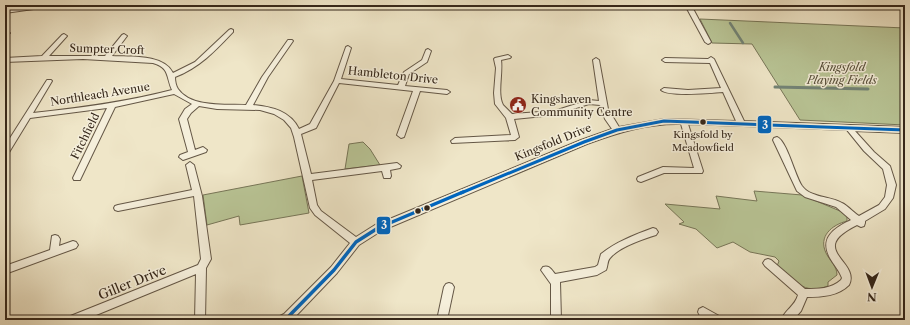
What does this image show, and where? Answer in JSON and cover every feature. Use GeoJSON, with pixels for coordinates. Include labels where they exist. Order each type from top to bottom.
{"type":"FeatureCollection","features":[{"type":"Feature","properties":{"kind":"street"},"geometry":{"type":"LineString","coordinates":[[5,11],[48,5]]}},
{"type":"Feature","properties":{"kind":"street"},"geometry":{"type":"LineString","coordinates":[[688,5],[708,42]]}},
{"type":"Feature","properties":{"kind":"street"},"geometry":{"type":"LineString","coordinates":[[231,31],[198,64],[187,71],[172,76],[172,83],[176,91],[197,104],[206,106],[248,107],[276,112],[291,122],[297,133],[313,206],[318,214],[356,242]]}},
{"type":"Feature","properties":{"kind":"street"},"geometry":{"type":"LineString","coordinates":[[43,59],[64,36]]}},
{"type":"Feature","properties":{"kind":"street"},"geometry":{"type":"LineString","coordinates":[[107,58],[124,36]]}},
{"type":"Feature","properties":{"kind":"street"},"geometry":{"type":"LineString","coordinates":[[248,107],[290,41]]}},
{"type":"Feature","properties":{"kind":"street"},"geometry":{"type":"LineString","coordinates":[[297,133],[313,126],[337,81],[348,48]]}},
{"type":"Feature","properties":{"kind":"street"},"geometry":{"type":"LineString","coordinates":[[401,87],[406,73],[425,60],[428,51]]}},
{"type":"Feature","properties":{"kind":"street"},"geometry":{"type":"LineString","coordinates":[[455,141],[514,137],[510,117],[499,104],[497,94],[499,68],[495,56],[508,57]]}},
{"type":"Feature","properties":{"kind":"street","name":"Sumpter Croft"},"geometry":{"type":"LineString","coordinates":[[5,60],[107,58],[146,60],[162,64],[167,68],[172,76]]}},
{"type":"Feature","properties":{"kind":"street"},"geometry":{"type":"LineString","coordinates":[[596,60],[601,85],[602,103],[609,119],[617,130]]}},
{"type":"Feature","properties":{"kind":"street"},"geometry":{"type":"LineString","coordinates":[[665,60],[711,60],[742,124]]}},
{"type":"Feature","properties":{"kind":"street"},"geometry":{"type":"LineString","coordinates":[[5,152],[49,81]]}},
{"type":"Feature","properties":{"kind":"street","name":"Hambleton Drive"},"geometry":{"type":"LineString","coordinates":[[337,81],[447,92]]}},
{"type":"Feature","properties":{"kind":"street"},"geometry":{"type":"LineString","coordinates":[[401,135],[417,89]]}},
{"type":"Feature","properties":{"kind":"street"},"geometry":{"type":"LineString","coordinates":[[664,90],[688,92],[725,90]]}},
{"type":"Feature","properties":{"kind":"street","name":"Northleach Avenue"},"geometry":{"type":"LineString","coordinates":[[28,116],[112,105],[159,96],[176,91]]}},
{"type":"Feature","properties":{"kind":"street"},"geometry":{"type":"LineString","coordinates":[[510,117],[554,113],[589,102],[602,103]]}},
{"type":"Feature","properties":{"kind":"street"},"geometry":{"type":"LineString","coordinates":[[192,154],[182,119],[197,104]]}},
{"type":"Feature","properties":{"kind":"street","name":"Fitchfield"},"geometry":{"type":"LineString","coordinates":[[77,178],[112,105]]}},
{"type":"Feature","properties":{"kind":"street","name":"Kingsfold Drive"},"geometry":{"type":"LineString","coordinates":[[282,320],[288,317],[334,270],[356,242],[378,228],[584,142],[617,130],[664,121],[905,130]]}},
{"type":"Feature","properties":{"kind":"street"},"geometry":{"type":"LineString","coordinates":[[641,179],[663,170],[699,171],[684,122]]}},
{"type":"Feature","properties":{"kind":"street"},"geometry":{"type":"LineString","coordinates":[[849,128],[868,152],[896,177],[902,185]]}},
{"type":"Feature","properties":{"kind":"street"},"geometry":{"type":"LineString","coordinates":[[778,140],[800,189],[808,195],[839,205],[861,223]]}},
{"type":"Feature","properties":{"kind":"street"},"geometry":{"type":"LineString","coordinates":[[183,157],[203,150]]}},
{"type":"Feature","properties":{"kind":"street"},"geometry":{"type":"LineString","coordinates":[[190,165],[198,196],[206,259],[202,268],[200,320]]}},
{"type":"Feature","properties":{"kind":"street"},"geometry":{"type":"LineString","coordinates":[[307,178],[386,172],[397,166]]}},
{"type":"Feature","properties":{"kind":"street"},"geometry":{"type":"LineString","coordinates":[[118,208],[196,192]]}},
{"type":"Feature","properties":{"kind":"street"},"geometry":{"type":"LineString","coordinates":[[768,263],[803,293],[828,291],[844,285],[846,276],[832,252],[830,242],[835,234],[888,213]]}},
{"type":"Feature","properties":{"kind":"street"},"geometry":{"type":"LineString","coordinates":[[556,320],[556,278],[584,272],[597,271],[603,268],[604,257],[612,250],[626,242],[654,232]]}},
{"type":"Feature","properties":{"kind":"street"},"geometry":{"type":"LineString","coordinates":[[54,252],[55,239]]}},
{"type":"Feature","properties":{"kind":"street"},"geometry":{"type":"LineString","coordinates":[[5,270],[73,245]]}},
{"type":"Feature","properties":{"kind":"street","name":"Giller Drive"},"geometry":{"type":"LineString","coordinates":[[72,320],[202,268]]}},
{"type":"Feature","properties":{"kind":"street"},"geometry":{"type":"LineString","coordinates":[[546,270],[556,282]]}},
{"type":"Feature","properties":{"kind":"street"},"geometry":{"type":"LineString","coordinates":[[442,320],[449,287]]}},
{"type":"Feature","properties":{"kind":"street"},"geometry":{"type":"LineString","coordinates":[[786,320],[795,312],[802,302],[803,293]]}},
{"type":"Feature","properties":{"kind":"street"},"geometry":{"type":"LineString","coordinates":[[703,312],[717,320]]}},
{"type":"Feature","properties":{"kind":"green space","name":"Kingsfold Playing Fields"},"geometry":{"type":"Polygon","coordinates":[[[700,19],[905,28],[905,125],[800,120],[752,44],[712,43],[700,19]]]}},
{"type":"Feature","properties":{"kind":"green space"},"geometry":{"type":"Polygon","coordinates":[[[363,142],[370,149],[380,165],[345,169],[349,144],[363,142]]]}},
{"type":"Feature","properties":{"kind":"green space"},"geometry":{"type":"Polygon","coordinates":[[[302,176],[309,213],[240,225],[239,216],[207,225],[203,195],[302,176]]]}},
{"type":"Feature","properties":{"kind":"green space"},"geometry":{"type":"Polygon","coordinates":[[[754,191],[802,195],[840,211],[847,216],[847,221],[836,225],[825,236],[824,247],[826,253],[835,266],[837,272],[837,275],[828,282],[828,286],[812,289],[806,288],[794,281],[777,266],[779,261],[775,257],[750,252],[733,242],[717,248],[696,229],[679,224],[684,222],[665,204],[720,209],[716,196],[757,201],[754,191]]]}},
{"type":"Feature","properties":{"kind":"waterway"},"geometry":{"type":"LineString","coordinates":[[730,23],[743,43]]}},
{"type":"Feature","properties":{"kind":"waterway"},"geometry":{"type":"LineString","coordinates":[[775,87],[868,89]]}},
{"type":"Feature","properties":{"kind":"transit line","name":"3"},"geometry":{"type":"LineString","coordinates":[[282,320],[288,317],[334,270],[356,242],[378,228],[584,142],[617,130],[664,121],[905,130]]}},
{"type":"Feature","properties":{"kind":"place","name":"Kingshaven Community Centre"},"geometry":{"type":"Point","coordinates":[518,105]}},
{"type":"Feature","properties":{"kind":"place","name":"Kingsfold by Meadowfield"},"geometry":{"type":"Point","coordinates":[703,122]}}]}
